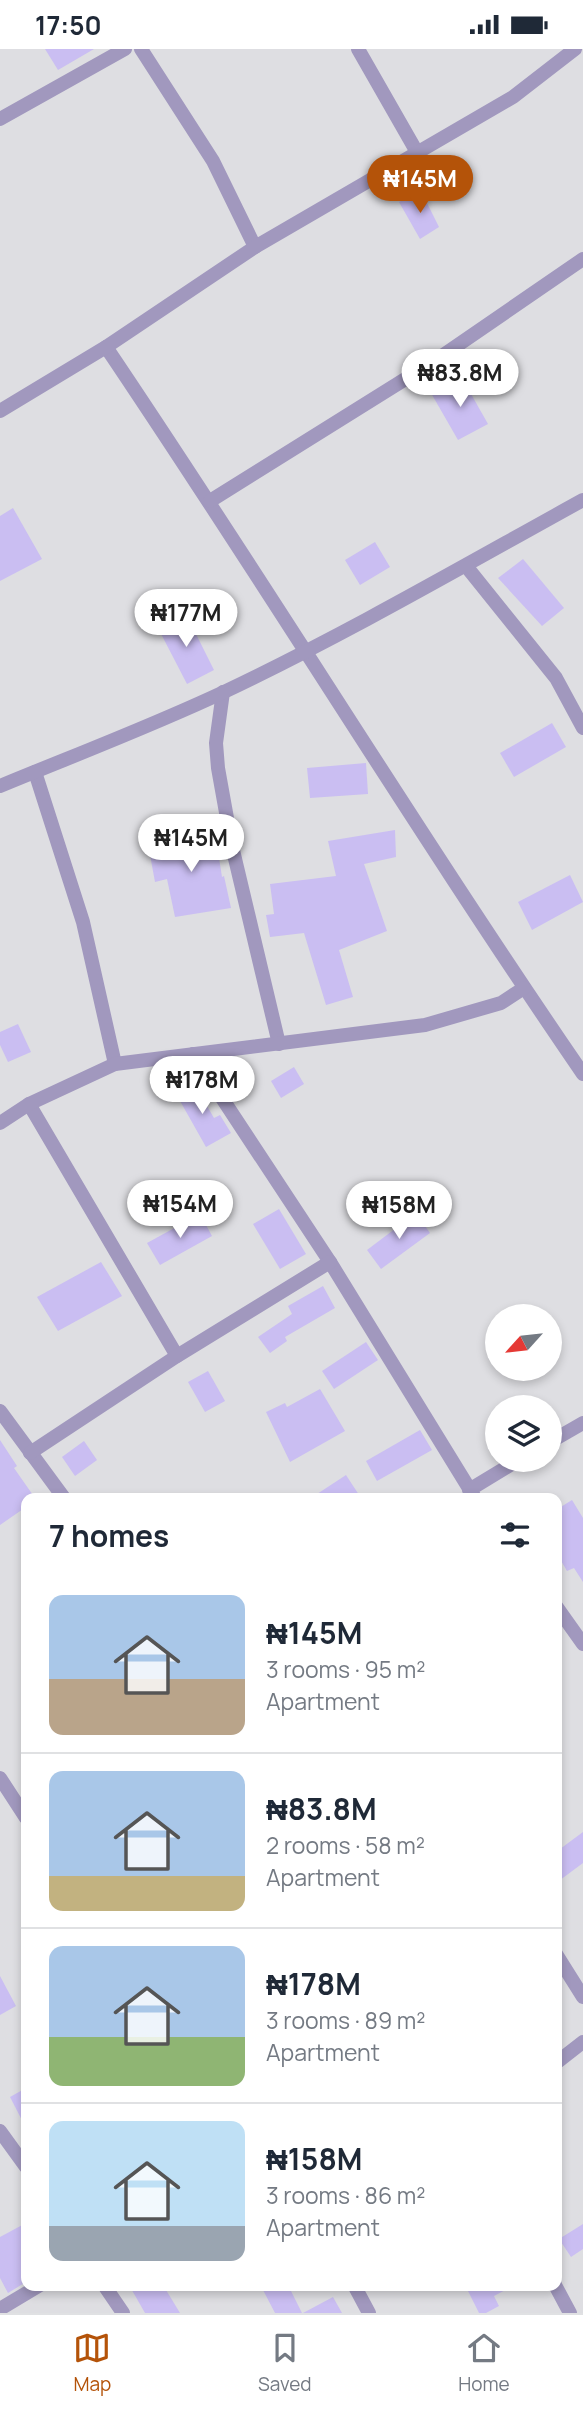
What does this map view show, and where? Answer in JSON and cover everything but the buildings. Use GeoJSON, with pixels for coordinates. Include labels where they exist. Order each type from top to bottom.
{"type":"FeatureCollection","features":[{"type":"Feature","properties":{"kind":"street"},"geometry":{"type":"LineString","coordinates":[[0,119],[125,49]]}},
{"type":"Feature","properties":{"kind":"street"},"geometry":{"type":"LineString","coordinates":[[141,49],[213,161],[255,247]]}},
{"type":"Feature","properties":{"kind":"street"},"geometry":{"type":"LineString","coordinates":[[358,49],[418,154]]}},
{"type":"Feature","properties":{"kind":"street"},"geometry":{"type":"LineString","coordinates":[[0,411],[106,347],[255,247],[513,97],[575,49]]}},
{"type":"Feature","properties":{"kind":"street"},"geometry":{"type":"LineString","coordinates":[[210,501],[439,358],[583,259]]}},
{"type":"Feature","properties":{"kind":"street"},"geometry":{"type":"LineString","coordinates":[[106,347],[210,501],[524,988],[583,1074]]}},
{"type":"Feature","properties":{"kind":"street"},"geometry":{"type":"LineString","coordinates":[[0,786],[223,692],[306,652],[583,500]]}},
{"type":"Feature","properties":{"kind":"street"},"geometry":{"type":"LineString","coordinates":[[466,566],[556,678],[583,728]]}},
{"type":"Feature","properties":{"kind":"street"},"geometry":{"type":"LineString","coordinates":[[223,692],[216,743],[218,768],[232,846],[279,1044]]}},
{"type":"Feature","properties":{"kind":"street"},"geometry":{"type":"LineString","coordinates":[[35,772],[83,922],[115,1064]]}},
{"type":"Feature","properties":{"kind":"street"},"geometry":{"type":"LineString","coordinates":[[0,1123],[29,1104],[115,1064],[425,1025],[501,1003],[524,988]]}},
{"type":"Feature","properties":{"kind":"street"},"geometry":{"type":"LineString","coordinates":[[193,1053],[330,1262],[471,1493]]}},
{"type":"Feature","properties":{"kind":"street"},"geometry":{"type":"LineString","coordinates":[[29,1104],[177,1356]]}},
{"type":"Feature","properties":{"kind":"street"},"geometry":{"type":"LineString","coordinates":[[30,1453],[177,1356],[330,1262]]}},
{"type":"Feature","properties":{"kind":"street"},"geometry":{"type":"LineString","coordinates":[[0,1411],[60,1493]]}},
{"type":"Feature","properties":{"kind":"street"},"geometry":{"type":"LineString","coordinates":[[562,1435],[583,1423]]}},
{"type":"Feature","properties":{"kind":"street"},"geometry":{"type":"LineString","coordinates":[[473,1493],[502,1472]]}},
{"type":"Feature","properties":{"kind":"street"},"geometry":{"type":"LineString","coordinates":[[562,1614],[583,1644]]}},
{"type":"Feature","properties":{"kind":"street"},"geometry":{"type":"LineString","coordinates":[[570,1624],[583,1615]]}},
{"type":"Feature","properties":{"kind":"street"},"geometry":{"type":"LineString","coordinates":[[0,1778],[21,1810]]}},
{"type":"Feature","properties":{"kind":"street"},"geometry":{"type":"LineString","coordinates":[[562,1964],[583,1997]]}},
{"type":"Feature","properties":{"kind":"street"},"geometry":{"type":"LineString","coordinates":[[562,2058],[583,2042]]}},
{"type":"Feature","properties":{"kind":"street"},"geometry":{"type":"LineString","coordinates":[[0,2131],[21,2160]]}},
{"type":"Feature","properties":{"kind":"street"},"geometry":{"type":"LineString","coordinates":[[0,2308],[30,2291]]}},
{"type":"Feature","properties":{"kind":"street"},"geometry":{"type":"LineString","coordinates":[[108,2291],[123,2313]]}},
{"type":"Feature","properties":{"kind":"street"},"geometry":{"type":"LineString","coordinates":[[357,2291],[369,2313]]}},
{"type":"Feature","properties":{"kind":"street"},"geometry":{"type":"LineString","coordinates":[[559,2291],[573,2313],[583,2308]]}}]}
